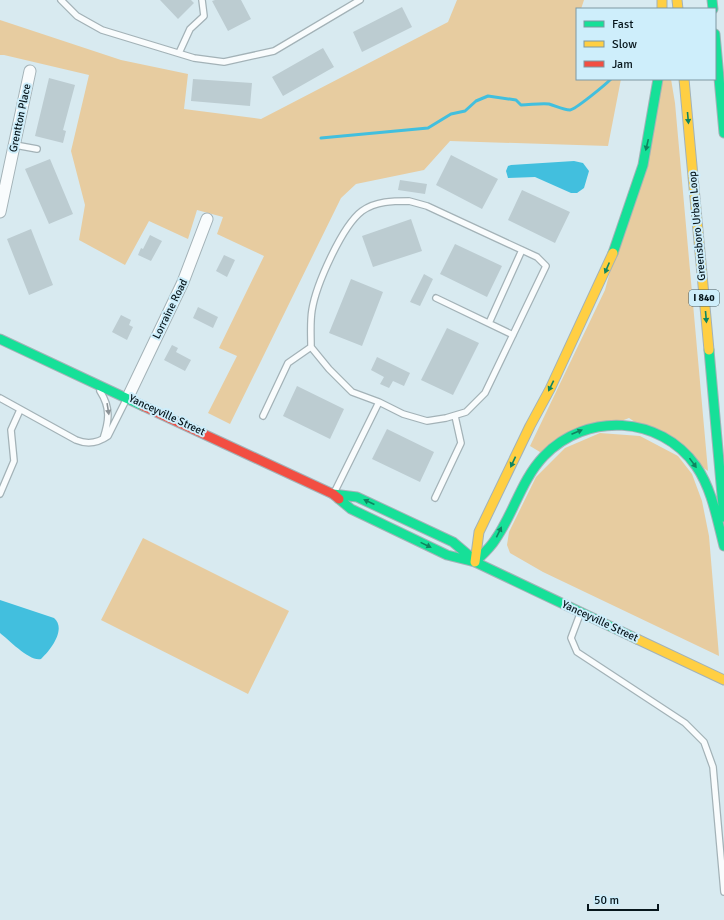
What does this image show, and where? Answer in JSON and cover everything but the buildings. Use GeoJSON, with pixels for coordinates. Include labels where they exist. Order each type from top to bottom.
{"type":"FeatureCollection","features":[{"type":"Feature","properties":{"kind":"main road"},"geometry":{"type":"LineString","coordinates":[[716,45],[724,133]]}},
{"type":"Feature","properties":{"kind":"main road"},"geometry":{"type":"LineString","coordinates":[[475,562],[479,532],[530,426],[550,389],[616,246],[643,165],[658,80]]}},
{"type":"Feature","properties":{"kind":"main road","name":"Greensboro Urban Loop"},"geometry":{"type":"LineString","coordinates":[[684,80],[724,517]]}},
{"type":"Feature","properties":{"kind":"main road","name":"Yanceyville Street"},"geometry":{"type":"LineString","coordinates":[[0,339],[128,397],[333,494],[351,509],[364,516],[447,555],[475,562],[722,679]]}},
{"type":"Feature","properties":{"kind":"main road"},"geometry":{"type":"LineString","coordinates":[[475,562],[495,540],[521,488],[545,454],[572,434],[594,426],[606,424],[629,425],[651,430],[672,441],[685,453],[696,466],[707,486],[724,546]]}},
{"type":"Feature","properties":{"kind":"main road","name":"Yanceyville Street"},"geometry":{"type":"LineString","coordinates":[[333,494],[357,497],[453,542],[475,562]]}},
{"type":"Feature","properties":{"kind":"street","name":"Grentton Place"},"geometry":{"type":"LineString","coordinates":[[0,212],[30,71]]}},
{"type":"Feature","properties":{"kind":"street","name":"Lorraine Road"},"geometry":{"type":"LineString","coordinates":[[128,397],[183,282],[207,219]]}},
{"type":"Feature","properties":{"kind":"lane"},"geometry":{"type":"LineString","coordinates":[[61,0],[77,16],[102,30],[194,58],[224,62],[274,50],[351,2],[360,0]]}},
{"type":"Feature","properties":{"kind":"lane"},"geometry":{"type":"LineString","coordinates":[[179,53],[190,29],[204,16],[202,0]]}},
{"type":"Feature","properties":{"kind":"lane"},"geometry":{"type":"LineString","coordinates":[[15,145],[37,149]]}},
{"type":"Feature","properties":{"kind":"lane"},"geometry":{"type":"LineString","coordinates":[[409,201],[427,206],[537,257],[546,266],[513,334],[485,393],[466,412],[427,421],[403,414],[379,402],[352,392],[329,369],[311,347],[312,310],[322,278],[343,233],[362,211],[384,202],[409,201]]}},
{"type":"Feature","properties":{"kind":"lane"},"geometry":{"type":"LineString","coordinates":[[489,323],[522,250]]}},
{"type":"Feature","properties":{"kind":"lane"},"geometry":{"type":"LineString","coordinates":[[436,298],[513,334]]}},
{"type":"Feature","properties":{"kind":"lane"},"geometry":{"type":"LineString","coordinates":[[263,416],[288,363],[311,347]]}},
{"type":"Feature","properties":{"kind":"lane"},"geometry":{"type":"LineString","coordinates":[[94,382],[105,399],[109,412],[108,426],[103,440]]}},
{"type":"Feature","properties":{"kind":"lane"},"geometry":{"type":"LineString","coordinates":[[0,398],[76,440],[89,444],[103,440],[112,431],[128,397]]}},
{"type":"Feature","properties":{"kind":"lane"},"geometry":{"type":"LineString","coordinates":[[333,494],[379,402]]}},
{"type":"Feature","properties":{"kind":"lane"},"geometry":{"type":"LineString","coordinates":[[0,494],[14,462],[11,430],[20,410]]}},
{"type":"Feature","properties":{"kind":"lane"},"geometry":{"type":"LineString","coordinates":[[435,498],[461,443],[454,416]]}},
{"type":"Feature","properties":{"kind":"lane"},"geometry":{"type":"LineString","coordinates":[[581,612],[571,638],[576,652],[685,723],[698,735],[708,751],[713,767],[724,892]]}},
{"type":"Feature","properties":{"kind":"shaded area"},"geometry":{"type":"Polygon","coordinates":[[[457,0],[584,0],[581,8],[576,8],[576,80],[621,80],[608,146],[450,141],[424,170],[356,184],[341,198],[230,424],[208,413],[237,356],[219,348],[264,256],[217,234],[223,217],[197,210],[188,239],[149,221],[125,265],[79,240],[85,205],[71,151],[89,75],[0,55],[0,20],[121,60],[188,74],[184,109],[261,119],[448,22],[457,0]]]}},
{"type":"Feature","properties":{"kind":"shaded area"},"geometry":{"type":"Polygon","coordinates":[[[663,80],[671,80],[675,103],[708,471],[629,418],[540,452],[530,446],[605,290],[663,80]]]}},
{"type":"Feature","properties":{"kind":"shaded area"},"geometry":{"type":"Polygon","coordinates":[[[600,433],[640,436],[678,456],[692,474],[702,501],[709,536],[719,656],[543,572],[510,553],[507,545],[509,532],[536,477],[565,448],[600,433]]]}},
{"type":"Feature","properties":{"kind":"shaded area"},"geometry":{"type":"Polygon","coordinates":[[[143,538],[289,611],[248,694],[101,620],[143,538]]]}},
{"type":"Feature","properties":{"kind":"water"},"geometry":{"type":"Polygon","coordinates":[[[574,161],[583,163],[589,171],[584,188],[577,193],[571,193],[535,177],[508,178],[506,171],[508,166],[511,165],[574,161]]]}},
{"type":"Feature","properties":{"kind":"water"},"geometry":{"type":"Polygon","coordinates":[[[0,600],[54,618],[58,623],[59,628],[56,640],[49,651],[41,659],[36,659],[26,654],[0,633],[0,600]]]}},
{"type":"Feature","properties":{"kind":"waterway"},"geometry":{"type":"LineString","coordinates":[[321,138],[428,128],[451,114],[465,111],[476,101],[488,96],[516,100],[521,105],[549,104],[562,109],[570,110],[584,101],[610,80]]}},
{"type":"Feature","properties":{"kind":"traffic: fast"},"geometry":{"type":"LineString","coordinates":[[712,0],[713,8]]}},
{"type":"Feature","properties":{"kind":"traffic: fast"},"geometry":{"type":"LineString","coordinates":[[716,45],[724,133]]}},
{"type":"Feature","properties":{"kind":"traffic: fast"},"geometry":{"type":"LineString","coordinates":[[613,253],[643,165],[658,80]]}},
{"type":"Feature","properties":{"kind":"traffic: fast"},"geometry":{"type":"LineString","coordinates":[[0,339],[143,406]]}},
{"type":"Feature","properties":{"kind":"traffic: fast"},"geometry":{"type":"LineString","coordinates":[[709,350],[724,517]]}},
{"type":"Feature","properties":{"kind":"traffic: fast"},"geometry":{"type":"LineString","coordinates":[[475,562],[488,549],[502,530],[529,475],[544,456],[561,442],[580,432],[601,426],[622,425],[643,429],[663,437],[681,449],[696,466],[706,484],[724,546]]}},
{"type":"Feature","properties":{"kind":"traffic: fast"},"geometry":{"type":"LineString","coordinates":[[333,494],[357,497],[453,542],[473,559]]}},
{"type":"Feature","properties":{"kind":"traffic: fast"},"geometry":{"type":"LineString","coordinates":[[339,499],[351,509],[447,555],[475,562],[637,639]]}},
{"type":"Feature","properties":{"kind":"traffic: slow"},"geometry":{"type":"LineString","coordinates":[[662,0],[662,8]]}},
{"type":"Feature","properties":{"kind":"traffic: slow"},"geometry":{"type":"LineString","coordinates":[[677,0],[678,8]]}},
{"type":"Feature","properties":{"kind":"traffic: slow"},"geometry":{"type":"LineString","coordinates":[[684,80],[709,350]]}},
{"type":"Feature","properties":{"kind":"traffic: slow"},"geometry":{"type":"LineString","coordinates":[[475,562],[479,532],[530,426],[550,389],[613,253]]}},
{"type":"Feature","properties":{"kind":"traffic: slow"},"geometry":{"type":"LineString","coordinates":[[637,639],[724,680]]}},
{"type":"Feature","properties":{"kind":"traffic: jam"},"geometry":{"type":"LineString","coordinates":[[143,406],[333,494],[339,499]]}}]}
